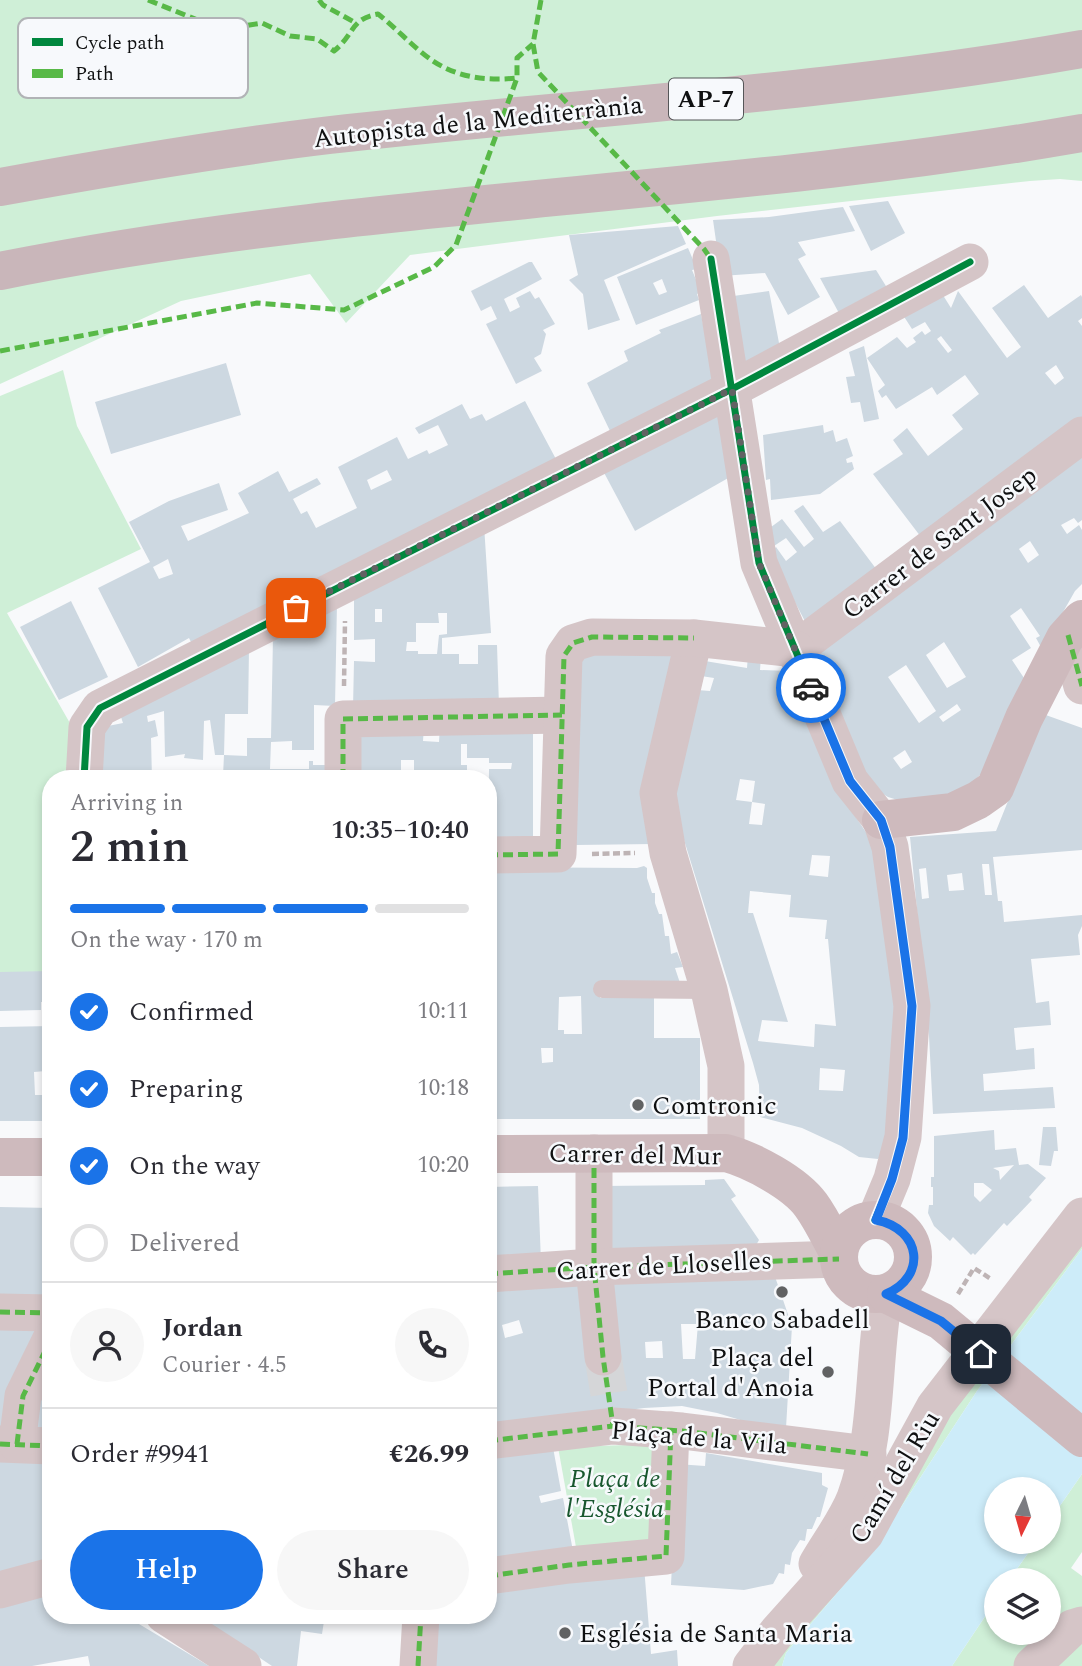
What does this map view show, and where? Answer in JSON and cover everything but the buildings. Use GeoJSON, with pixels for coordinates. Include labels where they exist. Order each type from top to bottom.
{"type":"FeatureCollection","features":[{"type":"Feature","properties":{"kind":"highway","name":"Autopista de la Mediterrània"},"geometry":{"type":"LineString","coordinates":[[0,187],[195,153],[328,136],[735,96],[1003,63],[1082,49]]}},
{"type":"Feature","properties":{"kind":"highway"},"geometry":{"type":"LineString","coordinates":[[0,271],[185,239],[331,219],[867,166],[1082,133]]}},
{"type":"Feature","properties":{"kind":"main road"},"geometry":{"type":"LineString","coordinates":[[881,820],[953,812],[995,788],[1024,718],[1075,627]]}},
{"type":"Feature","properties":{"kind":"main road","name":"Carrer del Mur"},"geometry":{"type":"LineString","coordinates":[[497,1154],[726,1153],[760,1166],[810,1203]]}},
{"type":"Feature","properties":{"kind":"main road"},"geometry":{"type":"LineString","coordinates":[[0,1157],[42,1157]]}},
{"type":"Feature","properties":{"kind":"main road"},"geometry":{"type":"LineString","coordinates":[[810,1203],[870,1221],[890,1223],[905,1233],[913,1249],[892,1287]]}},
{"type":"Feature","properties":{"kind":"main road"},"geometry":{"type":"LineString","coordinates":[[810,1203],[839,1256],[844,1275],[851,1283],[860,1289],[892,1287],[941,1321],[1082,1437]]}},
{"type":"Feature","properties":{"kind":"main road"},"geometry":{"type":"LineString","coordinates":[[839,1256],[841,1244],[851,1228],[870,1221]]}},
{"type":"Feature","properties":{"kind":"street"},"geometry":{"type":"LineString","coordinates":[[711,259],[759,563],[850,781],[881,820],[890,847],[912,1006],[903,1138],[892,1179],[870,1221]]}},
{"type":"Feature","properties":{"kind":"street"},"geometry":{"type":"LineString","coordinates":[[85,770],[87,727],[100,708],[732,389],[970,262]]}},
{"type":"Feature","properties":{"kind":"street","name":"Carrer de Sant Josep"},"geometry":{"type":"LineString","coordinates":[[796,649],[1082,436]]}},
{"type":"Feature","properties":{"kind":"street"},"geometry":{"type":"LineString","coordinates":[[1075,627],[1082,686]]}},
{"type":"Feature","properties":{"kind":"street"},"geometry":{"type":"LineString","coordinates":[[497,855],[558,854],[564,656],[573,643],[592,637],[694,638],[796,649]]}},
{"type":"Feature","properties":{"kind":"street"},"geometry":{"type":"LineString","coordinates":[[694,638],[658,793],[668,853],[709,990],[726,1066],[726,1153]]}},
{"type":"Feature","properties":{"kind":"street"},"geometry":{"type":"LineString","coordinates":[[342,770],[344,719],[562,715]]}},
{"type":"Feature","properties":{"kind":"street"},"geometry":{"type":"LineString","coordinates":[[594,1153],[594,1267],[603,1357]]}},
{"type":"Feature","properties":{"kind":"street","name":"Camí del Riu"},"geometry":{"type":"LineString","coordinates":[[751,1666],[778,1631],[865,1534],[935,1406],[1082,1216]]}},
{"type":"Feature","properties":{"kind":"street","name":"Carrer de Lloselles"},"geometry":{"type":"LineString","coordinates":[[497,1273],[839,1256]]}},
{"type":"Feature","properties":{"kind":"street"},"geometry":{"type":"LineString","coordinates":[[778,1631],[854,1501],[868,1454],[874,1417],[882,1311],[892,1287]]}},
{"type":"Feature","properties":{"kind":"street"},"geometry":{"type":"LineString","coordinates":[[0,1312],[42,1313]]}},
{"type":"Feature","properties":{"kind":"street"},"geometry":{"type":"LineString","coordinates":[[23,1445],[23,1396],[42,1357]]}},
{"type":"Feature","properties":{"kind":"street","name":"Plaça de la Vila"},"geometry":{"type":"LineString","coordinates":[[497,1439],[612,1419],[671,1430],[868,1454]]}},
{"type":"Feature","properties":{"kind":"street"},"geometry":{"type":"LineString","coordinates":[[497,1575],[666,1556],[671,1430]]}},
{"type":"Feature","properties":{"kind":"street"},"geometry":{"type":"LineString","coordinates":[[0,1590],[42,1578]]}},
{"type":"Feature","properties":{"kind":"street"},"geometry":{"type":"LineString","coordinates":[[178,1624],[243,1666]]}},
{"type":"Feature","properties":{"kind":"street"},"geometry":{"type":"LineString","coordinates":[[418,1666],[420,1624]]}},
{"type":"Feature","properties":{"kind":"street"},"geometry":{"type":"LineString","coordinates":[[1032,1666],[1072,1628],[1082,1625]]}},
{"type":"Feature","properties":{"kind":"lane"},"geometry":{"type":"LineString","coordinates":[[602,989],[709,990]]}},
{"type":"Feature","properties":{"kind":"path"},"geometry":{"type":"LineString","coordinates":[[344,719],[345,584]]}},
{"type":"Feature","properties":{"kind":"path"},"geometry":{"type":"LineString","coordinates":[[558,854],[668,853]]}},
{"type":"Feature","properties":{"kind":"path"},"geometry":{"type":"LineString","coordinates":[[941,1321],[974,1268],[1019,1298]]}},
{"type":"Feature","properties":{"kind":"green space"},"geometry":{"type":"Polygon","coordinates":[[[0,0],[1082,0],[1082,181],[1030,181],[717,216],[410,255],[346,323],[310,274],[181,301],[0,384],[0,0]]]}},
{"type":"Feature","properties":{"kind":"green space"},"geometry":{"type":"Polygon","coordinates":[[[63,370],[77,426],[141,549],[7,613],[71,725],[71,770],[42,770],[42,998],[0,999],[0,396],[63,370]]]}},
{"type":"Feature","properties":{"kind":"green space"},"geometry":{"type":"Polygon","coordinates":[[[1082,1230],[1082,1249],[977,1391],[871,1553],[786,1653],[782,1666],[770,1666],[1082,1230]]]}},
{"type":"Feature","properties":{"kind":"green space","name":"Plaça de l'Església"},"geometry":{"type":"Polygon","coordinates":[[[664,1444],[662,1541],[576,1547],[558,1447],[664,1444]]]}},
{"type":"Feature","properties":{"kind":"green space"},"geometry":{"type":"Polygon","coordinates":[[[1082,1474],[1082,1552],[1071,1568],[1082,1576],[1082,1666],[952,1666],[984,1618],[984,1645],[1061,1645],[1061,1568],[1018,1568],[1027,1554],[1061,1554],[1061,1504],[1082,1474]]]}},
{"type":"Feature","properties":{"kind":"water"},"geometry":{"type":"Polygon","coordinates":[[[1082,1249],[1082,1474],[1061,1504],[1061,1477],[984,1477],[984,1554],[1027,1554],[1018,1568],[984,1568],[984,1618],[952,1666],[782,1666],[786,1653],[871,1553],[977,1391],[1082,1249]]]}},
{"type":"Feature","properties":{"kind":"tunnel"},"geometry":{"type":"LineString","coordinates":[[603,1357],[612,1412]]}},
{"type":"Feature","properties":{"kind":"marked path"},"geometry":{"type":"LineString","coordinates":[[148,0],[193,18]]}},
{"type":"Feature","properties":{"kind":"marked path"},"geometry":{"type":"LineString","coordinates":[[319,0],[323,5],[356,23]]}},
{"type":"Feature","properties":{"kind":"marked path"},"geometry":{"type":"LineString","coordinates":[[541,0],[533,44],[538,72],[711,259]]}},
{"type":"Feature","properties":{"kind":"marked path"},"geometry":{"type":"LineString","coordinates":[[248,25],[262,23],[290,36],[317,39],[334,51],[357,23],[378,14],[419,51],[443,67],[474,77],[517,78]]}},
{"type":"Feature","properties":{"kind":"marked path"},"geometry":{"type":"LineString","coordinates":[[0,351],[257,303],[344,310],[434,267],[456,245],[517,78],[517,58],[533,44]]}},
{"type":"Feature","properties":{"kind":"marked path"},"geometry":{"type":"LineString","coordinates":[[1068,635],[1082,686]]}},
{"type":"Feature","properties":{"kind":"marked path"},"geometry":{"type":"LineString","coordinates":[[497,855],[558,854],[564,656],[573,643],[592,637],[694,638]]}},
{"type":"Feature","properties":{"kind":"marked path"},"geometry":{"type":"LineString","coordinates":[[343,770],[343,719],[562,715]]}},
{"type":"Feature","properties":{"kind":"marked path"},"geometry":{"type":"LineString","coordinates":[[594,1153],[594,1267],[613,1426]]}},
{"type":"Feature","properties":{"kind":"marked path"},"geometry":{"type":"LineString","coordinates":[[497,1273],[594,1267],[839,1259]]}},
{"type":"Feature","properties":{"kind":"marked path"},"geometry":{"type":"LineString","coordinates":[[0,1312],[42,1313]]}},
{"type":"Feature","properties":{"kind":"marked path"},"geometry":{"type":"LineString","coordinates":[[17,1444],[23,1396],[42,1357]]}},
{"type":"Feature","properties":{"kind":"marked path"},"geometry":{"type":"LineString","coordinates":[[497,1440],[613,1426],[682,1431],[868,1454]]}},
{"type":"Feature","properties":{"kind":"marked path"},"geometry":{"type":"LineString","coordinates":[[497,1575],[666,1556],[671,1430]]}},
{"type":"Feature","properties":{"kind":"marked path"},"geometry":{"type":"LineString","coordinates":[[0,1444],[42,1446]]}},
{"type":"Feature","properties":{"kind":"marked path"},"geometry":{"type":"LineString","coordinates":[[418,1666],[420,1624]]}},
{"type":"Feature","properties":{"kind":"cycle path"},"geometry":{"type":"LineString","coordinates":[[711,259],[759,563],[850,781],[881,820],[890,847],[912,1006],[903,1137],[892,1179],[875,1220]]}},
{"type":"Feature","properties":{"kind":"cycle path"},"geometry":{"type":"LineString","coordinates":[[85,770],[87,727],[100,708],[732,389],[970,262]]}},
{"type":"Feature","properties":{"kind":"way so far"},"geometry":{"type":"LineString","coordinates":[[296,608],[732,389],[739,448],[759,563],[811,688]]}},
{"type":"Feature","properties":{"kind":"place","name":"Comtronic"},"geometry":{"type":"Point","coordinates":[638,1105]}},
{"type":"Feature","properties":{"kind":"place","name":"Banco Sabadell"},"geometry":{"type":"Point","coordinates":[782,1292]}},
{"type":"Feature","properties":{"kind":"place","name":"Plaça del Portal d'Anoia"},"geometry":{"type":"Point","coordinates":[828,1372]}},
{"type":"Feature","properties":{"kind":"place","name":"Església de Santa Maria"},"geometry":{"type":"Point","coordinates":[565,1633]}},
{"type":"Feature","properties":{"kind":"route"},"geometry":{"type":"LineString","coordinates":[[811,688],[850,781],[881,820],[890,847],[912,1006],[903,1138],[892,1179],[876,1220],[890,1223],[905,1233],[913,1249],[913,1261],[904,1283],[886,1294],[941,1321],[981,1354]]}}]}
